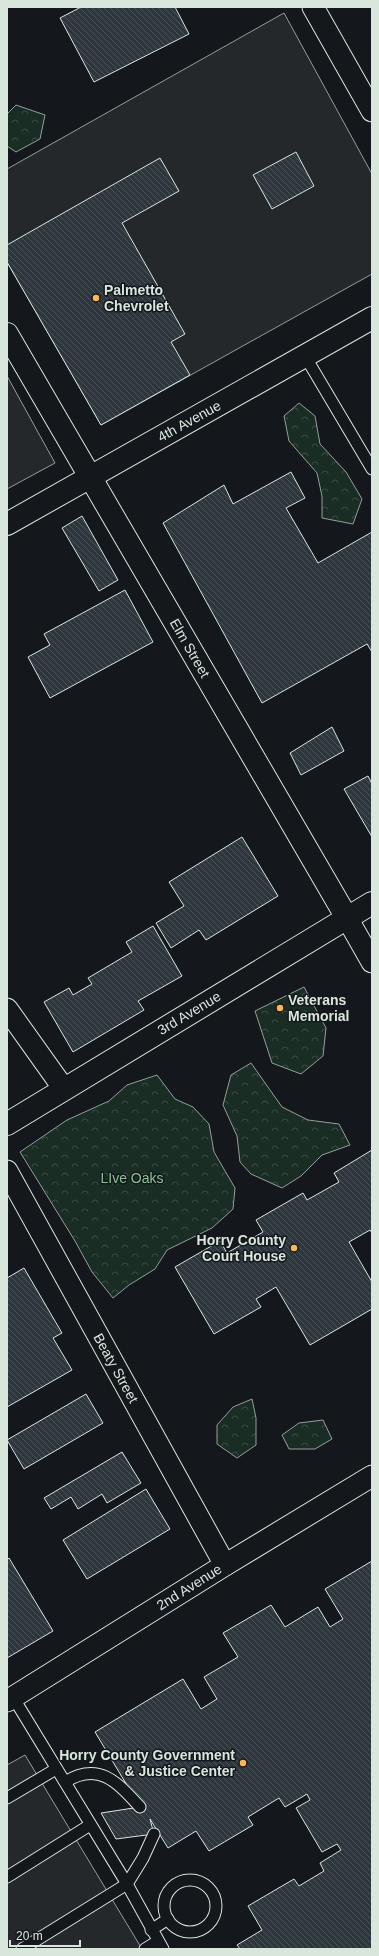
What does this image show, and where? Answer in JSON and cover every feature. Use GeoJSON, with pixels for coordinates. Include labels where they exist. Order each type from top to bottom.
{"type":"FeatureCollection","features":[{"type":"Feature","properties":{"kind":"main road","name":"4th Avenue"},"geometry":{"type":"LineString","coordinates":[[7,524],[372,318]]}},
{"type":"Feature","properties":{"kind":"main road","name":"Elm Street"},"geometry":{"type":"LineString","coordinates":[[7,334],[347,918]]}},
{"type":"Feature","properties":{"kind":"main road","name":"3rd Avenue"},"geometry":{"type":"LineString","coordinates":[[7,1124],[372,903]]}},
{"type":"Feature","properties":{"kind":"street"},"geometry":{"type":"LineString","coordinates":[[313,7],[372,111]]}},
{"type":"Feature","properties":{"kind":"street","name":"Elm Street"},"geometry":{"type":"LineString","coordinates":[[347,918],[372,962]]}},
{"type":"Feature","properties":{"kind":"street"},"geometry":{"type":"LineString","coordinates":[[7,1009],[64,1089]]}},
{"type":"Feature","properties":{"kind":"street","name":"Beaty Street"},"geometry":{"type":"LineString","coordinates":[[7,1171],[225,1565]]}},
{"type":"Feature","properties":{"kind":"street","name":"2nd Avenue"},"geometry":{"type":"LineString","coordinates":[[10,1699],[225,1565],[372,1476]]}},
{"type":"Feature","properties":{"kind":"lane"},"geometry":{"type":"LineString","coordinates":[[305,356],[372,468]]}},
{"type":"Feature","properties":{"kind":"lane"},"geometry":{"type":"LineString","coordinates":[[10,1699],[65,1782],[127,1884],[160,1945],[145,1949]]}},
{"type":"Feature","properties":{"kind":"lane"},"geometry":{"type":"LineString","coordinates":[[7,1798],[56,1769]]}},
{"type":"Feature","properties":{"kind":"lane"},"geometry":{"type":"LineString","coordinates":[[65,1782],[77,1775],[88,1773],[105,1777],[121,1787],[140,1806]]}},
{"type":"Feature","properties":{"kind":"lane"},"geometry":{"type":"LineString","coordinates":[[7,1877],[90,1825]]}},
{"type":"Feature","properties":{"kind":"lane"},"geometry":{"type":"LineString","coordinates":[[22,1949],[127,1884],[143,1858],[154,1834]]}},
{"type":"Feature","properties":{"kind":"lane"},"geometry":{"type":"LineString","coordinates":[[194,1880],[209,1888],[216,1904],[211,1921],[206,1927],[194,1932],[181,1931],[173,1927],[168,1919],[164,1913],[163,1904],[170,1888],[177,1883],[194,1880]]}},
{"type":"Feature","properties":{"kind":"lane"},"geometry":{"type":"LineString","coordinates":[[151,1930],[168,1919]]}},
{"type":"Feature","properties":{"kind":"green space"},"geometry":{"type":"Polygon","coordinates":[[[16,105],[45,115],[40,139],[16,152],[7,146],[7,114],[16,105]]]}},
{"type":"Feature","properties":{"kind":"green space"},"geometry":{"type":"Polygon","coordinates":[[[299,403],[315,416],[320,444],[346,472],[362,499],[353,524],[322,518],[322,496],[317,473],[289,441],[284,416],[299,403]]]}},
{"type":"Feature","properties":{"kind":"green space"},"geometry":{"type":"Polygon","coordinates":[[[304,987],[326,1028],[323,1056],[301,1074],[272,1063],[255,1011],[304,987]]]}},
{"type":"Feature","properties":{"kind":"green space"},"geometry":{"type":"Polygon","coordinates":[[[251,1063],[282,1107],[308,1120],[339,1124],[350,1145],[322,1155],[301,1176],[282,1188],[251,1174],[240,1162],[237,1136],[223,1105],[231,1075],[251,1063]]]}},
{"type":"Feature","properties":{"kind":"green space","name":"LIve Oaks"},"geometry":{"type":"Polygon","coordinates":[[[157,1075],[175,1099],[193,1107],[209,1124],[214,1152],[235,1188],[233,1209],[212,1228],[167,1250],[155,1269],[129,1285],[113,1298],[92,1272],[75,1241],[20,1152],[67,1120],[109,1101],[127,1085],[157,1075]]]}},
{"type":"Feature","properties":{"kind":"green space"},"geometry":{"type":"Polygon","coordinates":[[[252,1399],[256,1418],[256,1445],[237,1458],[217,1444],[217,1425],[233,1407],[252,1399]]]}},
{"type":"Feature","properties":{"kind":"green space"},"geometry":{"type":"Polygon","coordinates":[[[323,1420],[332,1439],[315,1449],[289,1449],[282,1435],[299,1423],[323,1420]]]}},
{"type":"Feature","properties":{"kind":"shaded area"},"geometry":{"type":"Polygon","coordinates":[[[284,13],[372,174],[372,274],[101,425],[7,262],[7,169],[284,13]]]}},
{"type":"Feature","properties":{"kind":"shaded area"},"geometry":{"type":"Polygon","coordinates":[[[7,376],[55,463],[7,489],[7,376]]]}},
{"type":"Feature","properties":{"kind":"shaded area"},"geometry":{"type":"Polygon","coordinates":[[[25,1755],[142,1949],[7,1949],[7,1765],[25,1755]]]}},
{"type":"Feature","properties":{"kind":"building"},"geometry":{"type":"Polygon","coordinates":[[[81,7],[175,7],[189,34],[94,82],[60,18],[81,7]]]}},
{"type":"Feature","properties":{"kind":"building"},"geometry":{"type":"Polygon","coordinates":[[[296,152],[314,186],[272,209],[253,175],[296,152]]]}},
{"type":"Feature","properties":{"kind":"building","name":"Palmetto Chevrolet"},"geometry":{"type":"Polygon","coordinates":[[[160,158],[179,191],[122,223],[185,334],[171,342],[190,375],[101,425],[7,262],[7,245],[160,158]]]}},
{"type":"Feature","properties":{"kind":"building"},"geometry":{"type":"Polygon","coordinates":[[[291,472],[305,498],[286,508],[318,563],[372,532],[372,652],[367,644],[262,703],[163,523],[224,485],[233,504],[291,472]]]}},
{"type":"Feature","properties":{"kind":"building"},"geometry":{"type":"Polygon","coordinates":[[[82,516],[118,580],[99,591],[62,528],[82,516]]]}},
{"type":"Feature","properties":{"kind":"building"},"geometry":{"type":"Polygon","coordinates":[[[125,590],[153,642],[50,698],[28,657],[50,645],[44,634],[125,590]]]}},
{"type":"Feature","properties":{"kind":"building"},"geometry":{"type":"Polygon","coordinates":[[[332,727],[344,751],[301,775],[290,753],[332,727]]]}},
{"type":"Feature","properties":{"kind":"building"},"geometry":{"type":"Polygon","coordinates":[[[368,776],[372,784],[372,837],[344,789],[368,776]]]}},
{"type":"Feature","properties":{"kind":"building"},"geometry":{"type":"Polygon","coordinates":[[[242,837],[278,896],[206,940],[199,930],[171,948],[156,923],[184,906],[169,882],[242,837]]]}},
{"type":"Feature","properties":{"kind":"building"},"geometry":{"type":"Polygon","coordinates":[[[153,926],[182,976],[138,1001],[144,1010],[73,1052],[44,1002],[69,988],[73,995],[92,984],[88,978],[132,952],[126,942],[153,926]]]}},
{"type":"Feature","properties":{"kind":"building","name":"Horry County Court House"},"geometry":{"type":"Polygon","coordinates":[[[372,1150],[372,1233],[370,1230],[349,1242],[372,1282],[372,1309],[310,1345],[276,1287],[256,1299],[261,1307],[214,1334],[175,1267],[220,1241],[227,1253],[263,1232],[256,1220],[303,1193],[307,1200],[339,1182],[334,1173],[372,1150]]]}},
{"type":"Feature","properties":{"kind":"building"},"geometry":{"type":"Polygon","coordinates":[[[24,1268],[62,1333],[53,1338],[72,1370],[7,1407],[7,1278],[24,1268]]]}},
{"type":"Feature","properties":{"kind":"building"},"geometry":{"type":"Polygon","coordinates":[[[86,1394],[103,1423],[24,1469],[7,1440],[86,1394]]]}},
{"type":"Feature","properties":{"kind":"building"},"geometry":{"type":"Polygon","coordinates":[[[122,1452],[141,1483],[107,1503],[102,1494],[78,1509],[71,1497],[51,1509],[44,1498],[122,1452]]]}},
{"type":"Feature","properties":{"kind":"building"},"geometry":{"type":"Polygon","coordinates":[[[146,1489],[170,1529],[87,1579],[63,1540],[146,1489]]]}},
{"type":"Feature","properties":{"kind":"building"},"geometry":{"type":"Polygon","coordinates":[[[9,1558],[53,1631],[7,1658],[7,1560],[9,1558]]]}},
{"type":"Feature","properties":{"kind":"building","name":"Horry County Government & Justice Center"},"geometry":{"type":"Polygon","coordinates":[[[372,1561],[372,1949],[240,1949],[237,1945],[262,1930],[248,1906],[294,1879],[299,1886],[324,1871],[320,1863],[341,1850],[337,1844],[322,1852],[296,1808],[310,1800],[307,1794],[285,1807],[279,1798],[248,1817],[253,1825],[209,1851],[196,1831],[168,1848],[150,1819],[154,1834],[116,1839],[101,1813],[140,1807],[95,1732],[183,1679],[201,1709],[217,1699],[204,1677],[238,1657],[223,1633],[271,1605],[285,1627],[318,1607],[330,1627],[343,1619],[325,1589],[372,1561]]]}},
{"type":"Feature","properties":{"kind":"place","name":"Palmetto Chevrolet"},"geometry":{"type":"Point","coordinates":[96,298]}},
{"type":"Feature","properties":{"kind":"place","name":"Veterans Memorial"},"geometry":{"type":"Point","coordinates":[280,1008]}},
{"type":"Feature","properties":{"kind":"place","name":"Horry County Court House"},"geometry":{"type":"Point","coordinates":[294,1248]}},
{"type":"Feature","properties":{"kind":"place","name":"Horry County Government & Justice Center"},"geometry":{"type":"Point","coordinates":[243,1763]}}]}
